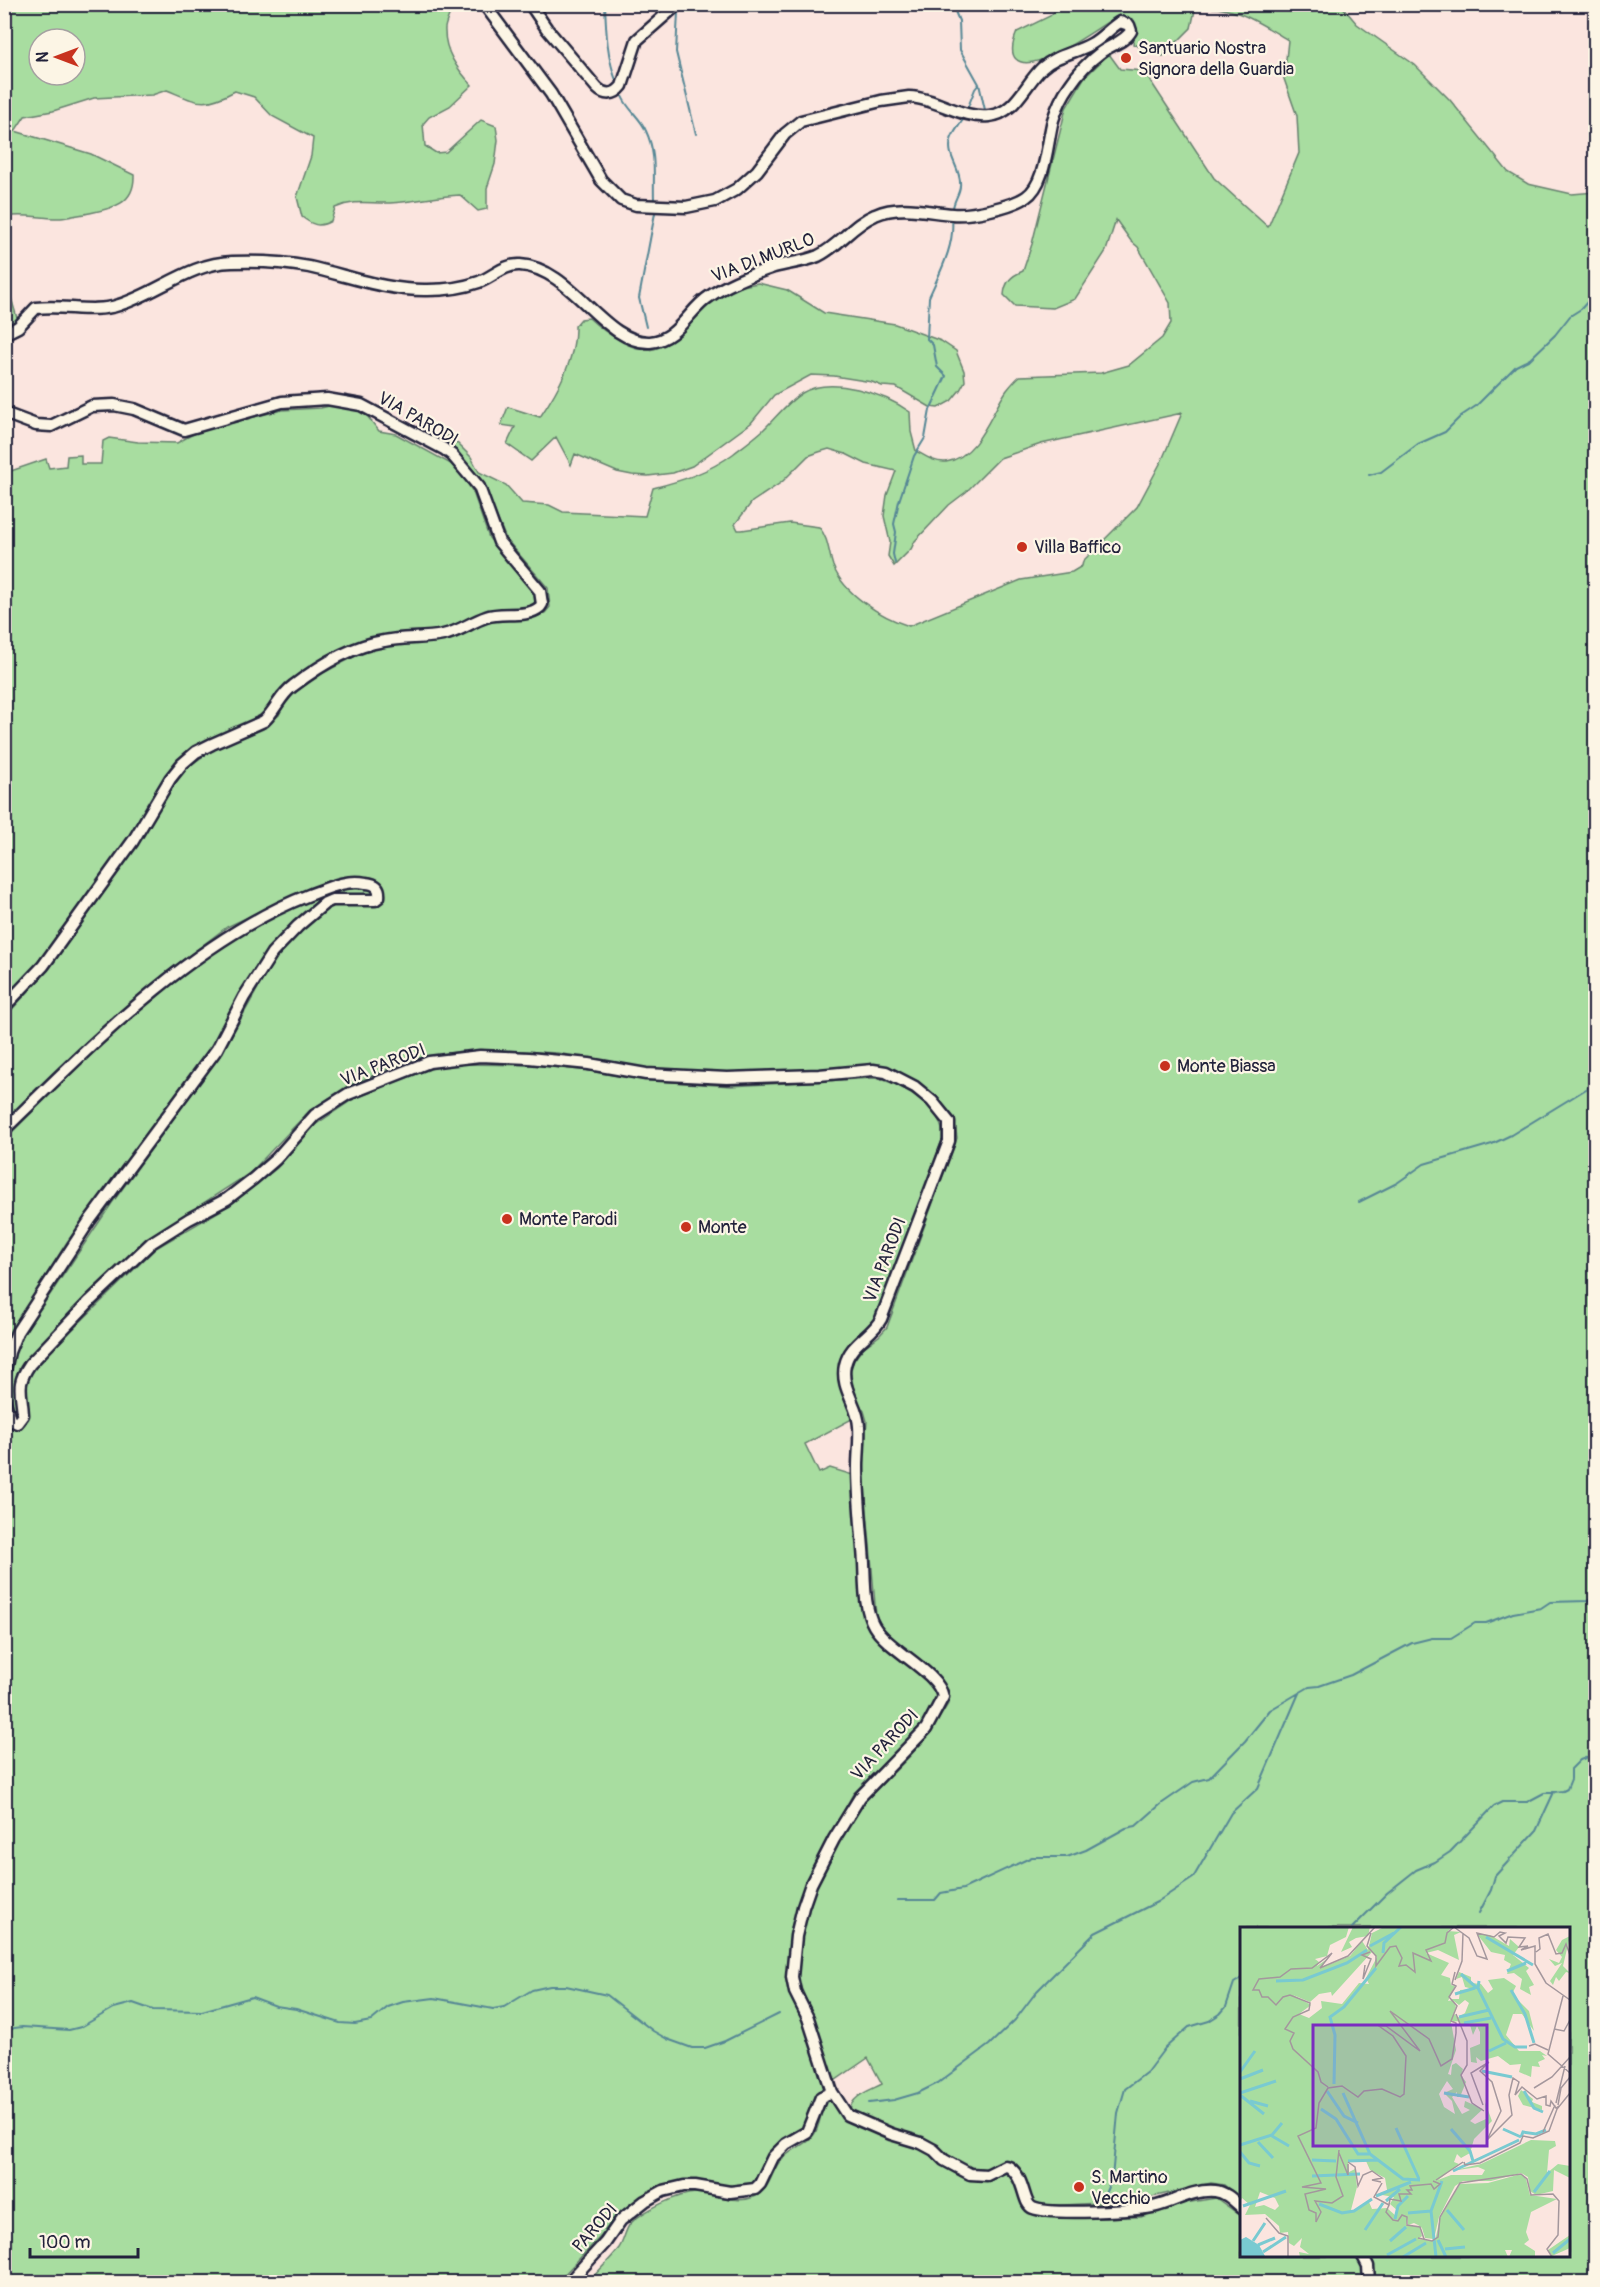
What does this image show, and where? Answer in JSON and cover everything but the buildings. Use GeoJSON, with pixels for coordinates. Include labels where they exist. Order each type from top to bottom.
{"type":"FeatureCollection","features":[{"type":"Feature","properties":{"kind":"street"},"geometry":{"type":"LineString","coordinates":[[530,4],[546,29],[597,88],[609,94],[619,90],[622,86],[638,40],[678,4]]}},
{"type":"Feature","properties":{"kind":"street","name":"VIA DI MURLO"},"geometry":{"type":"LineString","coordinates":[[4,334],[18,327],[36,308],[52,306],[106,309],[146,295],[197,267],[213,263],[269,262],[309,267],[390,288],[414,290],[459,288],[482,281],[514,265],[522,265],[538,270],[565,285],[607,323],[627,336],[644,341],[660,340],[678,328],[710,295],[736,281],[816,257],[873,216],[906,209],[963,214],[1010,204],[1029,196],[1041,176],[1053,120],[1060,101],[1088,63],[1130,33],[1129,25],[1120,22],[1089,45],[1048,62],[1012,105],[990,116],[970,115],[923,99],[909,97],[881,101],[810,118],[801,121],[785,134],[757,171],[737,189],[715,201],[686,207],[636,205],[621,200],[601,180],[551,94],[484,5]]}},
{"type":"Feature","properties":{"kind":"street","name":"VIA PARODI"},"geometry":{"type":"LineString","coordinates":[[4,413],[36,425],[51,426],[92,406],[114,405],[134,409],[184,430],[282,402],[327,399],[361,405],[444,449],[467,471],[479,487],[496,537],[540,591],[542,597],[540,607],[528,613],[494,615],[444,635],[382,641],[356,649],[291,687],[264,721],[196,753],[170,779],[133,841],[44,966],[4,1007]]}},
{"type":"Feature","properties":{"kind":"street"},"geometry":{"type":"LineString","coordinates":[[4,1130],[83,1054],[168,980],[232,933],[299,899],[337,884],[365,882],[379,888],[379,897],[375,900],[332,900],[325,903],[272,953],[244,997],[217,1048],[90,1220],[16,1332],[4,1375]]}},
{"type":"Feature","properties":{"kind":"street","name":"VIA PARODI"},"geometry":{"type":"LineString","coordinates":[[4,1398],[10,1420],[17,1423],[23,1415],[19,1390],[30,1364],[90,1300],[151,1243],[227,1198],[253,1179],[276,1159],[315,1115],[348,1094],[429,1062],[480,1056],[529,1058],[589,1064],[646,1074],[727,1078],[819,1075],[873,1070],[886,1072],[915,1087],[932,1101],[949,1122],[949,1141],[880,1318],[851,1352],[845,1365],[844,1379],[859,1426],[859,1480],[865,1586],[870,1617],[886,1641],[939,1686],[943,1697],[926,1729],[860,1797],[811,1884],[796,1936],[792,1977],[832,2092],[847,2115],[891,2134],[921,2143],[934,2150],[944,2160],[970,2174],[987,2175],[1009,2166],[1020,2178],[1027,2202],[1034,2208],[1071,2211],[1135,2209],[1158,2206],[1195,2193],[1214,2191],[1224,2194],[1240,2206]]}},
{"type":"Feature","properties":{"kind":"street","name":"PARODI"},"geometry":{"type":"LineString","coordinates":[[569,2283],[605,2243],[621,2220],[645,2201],[663,2192],[684,2186],[730,2193],[755,2189],[760,2184],[773,2157],[786,2144],[807,2132],[821,2097],[832,2092]]}},
{"type":"Feature","properties":{"kind":"street"},"geometry":{"type":"LineString","coordinates":[[1364,2257],[1368,2266],[1369,2283]]}},
{"type":"Feature","properties":{"kind":"green space"},"geometry":{"type":"Polygon","coordinates":[[[4,5],[453,5],[446,22],[445,36],[449,52],[461,73],[472,85],[450,106],[429,117],[423,124],[425,146],[436,153],[446,152],[481,120],[496,126],[498,140],[495,164],[487,188],[487,209],[478,211],[460,195],[399,202],[356,203],[335,208],[331,221],[319,225],[312,224],[302,217],[297,197],[311,156],[313,138],[272,116],[254,97],[235,91],[215,100],[201,102],[167,90],[152,95],[94,98],[53,111],[25,116],[15,131],[91,154],[134,175],[130,193],[125,200],[111,208],[85,214],[61,218],[5,217],[4,5]]]}},
{"type":"Feature","properties":{"kind":"green space"},"geometry":{"type":"Polygon","coordinates":[[[1061,5],[1341,5],[1357,24],[1415,65],[1450,100],[1508,172],[1528,184],[1572,194],[1595,192],[1595,2282],[1375,2282],[1372,2257],[1570,2257],[1570,1927],[1240,1927],[1240,2198],[1224,2185],[1211,2183],[1135,2201],[1045,2206],[1033,2203],[1022,2172],[1013,2163],[1009,2161],[980,2170],[967,2167],[923,2139],[850,2111],[857,2097],[882,2084],[868,2058],[833,2082],[813,2016],[797,1978],[801,1935],[816,1886],[837,1846],[865,1801],[910,1756],[932,1730],[948,1704],[949,1695],[942,1680],[892,1638],[882,1628],[876,1616],[863,1463],[867,1421],[856,1399],[850,1371],[854,1360],[863,1348],[887,1327],[957,1138],[954,1117],[938,1098],[919,1083],[890,1068],[876,1065],[806,1072],[646,1069],[557,1053],[501,1050],[461,1051],[410,1060],[346,1087],[309,1111],[250,1173],[146,1240],[86,1297],[26,1360],[17,1373],[14,1388],[19,1412],[15,1419],[11,1409],[9,1377],[22,1336],[112,1203],[224,1049],[277,954],[327,908],[333,905],[376,904],[385,896],[383,887],[374,879],[349,877],[336,880],[294,895],[227,927],[163,975],[5,1122],[5,1017],[50,968],[137,846],[170,790],[188,767],[212,750],[263,729],[279,715],[287,698],[325,672],[363,652],[396,644],[447,640],[495,619],[536,617],[545,613],[550,607],[548,588],[506,539],[489,498],[474,475],[441,442],[449,435],[471,457],[479,472],[506,485],[522,503],[549,505],[563,512],[645,516],[653,488],[694,475],[724,460],[762,431],[796,397],[814,388],[842,386],[858,389],[899,405],[910,412],[911,432],[916,451],[934,460],[946,462],[967,452],[976,443],[1001,399],[1020,376],[1101,373],[1129,365],[1162,338],[1171,323],[1170,303],[1138,247],[1116,220],[1106,251],[1075,299],[1053,308],[1015,306],[1004,295],[1009,280],[1023,271],[1032,244],[1066,108],[1084,78],[1109,54],[1120,69],[1144,71],[1214,178],[1268,227],[1299,153],[1297,116],[1284,79],[1288,40],[1243,15],[1219,8],[1207,8],[1195,10],[1191,28],[1163,56],[1133,44],[1135,31],[1133,22],[1119,15],[1068,47],[1037,61],[1025,63],[1016,59],[1012,49],[1017,32],[1050,16],[1061,5]],[[1182,413],[1041,444],[1000,458],[966,492],[949,505],[894,566],[888,556],[890,542],[884,516],[887,495],[896,471],[866,464],[829,449],[808,456],[782,482],[752,502],[735,524],[738,530],[790,523],[819,527],[827,541],[838,576],[854,595],[887,617],[909,626],[1021,580],[1072,572],[1082,566],[1083,561],[1137,507],[1162,460],[1182,413]]]}},
{"type":"Feature","properties":{"kind":"green space"},"geometry":{"type":"Polygon","coordinates":[[[4,274],[17,318],[14,323],[5,328],[4,274]]]}},
{"type":"Feature","properties":{"kind":"green space"},"geometry":{"type":"Polygon","coordinates":[[[758,283],[787,290],[824,313],[895,324],[941,341],[956,351],[964,371],[965,381],[951,401],[938,408],[930,407],[896,387],[834,376],[811,375],[774,395],[751,423],[692,466],[673,473],[632,475],[617,472],[575,454],[571,465],[556,437],[531,461],[507,444],[515,427],[501,425],[508,407],[540,417],[565,374],[575,338],[575,326],[581,319],[589,318],[610,335],[628,345],[646,350],[654,349],[672,340],[719,296],[728,291],[758,283]]]}},
{"type":"Feature","properties":{"kind":"green space"},"geometry":{"type":"Polygon","coordinates":[[[337,404],[353,407],[368,417],[379,431],[396,434],[451,464],[473,492],[489,538],[534,593],[536,599],[533,605],[527,608],[485,612],[442,630],[382,636],[294,679],[277,692],[267,709],[254,720],[187,752],[176,762],[161,783],[125,842],[37,963],[5,999],[5,473],[46,459],[49,468],[66,466],[67,456],[81,455],[81,464],[101,464],[103,441],[109,438],[138,442],[177,443],[195,433],[282,410],[321,408],[337,404]]]}},
{"type":"Feature","properties":{"kind":"green space"},"geometry":{"type":"Polygon","coordinates":[[[352,886],[374,889],[375,894],[319,902],[284,933],[262,959],[212,1044],[67,1242],[12,1330],[5,1353],[5,1139],[122,1026],[208,957],[253,927],[302,904],[352,886]]]}},
{"type":"Feature","properties":{"kind":"green space"},"geometry":{"type":"Polygon","coordinates":[[[459,1064],[534,1065],[643,1080],[731,1086],[875,1078],[894,1084],[914,1095],[931,1109],[942,1128],[942,1140],[879,1315],[855,1339],[843,1357],[842,1387],[852,1419],[805,1444],[819,1473],[830,1468],[853,1475],[864,1619],[883,1646],[921,1675],[938,1697],[925,1721],[853,1794],[805,1882],[791,1928],[786,1976],[825,2088],[816,2095],[804,2127],[772,2148],[753,2182],[746,2186],[728,2187],[697,2181],[673,2183],[655,2188],[617,2214],[601,2236],[557,2282],[5,2282],[4,1420],[7,1426],[17,1428],[23,1426],[27,1416],[24,1389],[35,1366],[156,1248],[230,1205],[277,1168],[315,1125],[352,1100],[433,1068],[459,1064]]]}},
{"type":"Feature","properties":{"kind":"green space"},"geometry":{"type":"Polygon","coordinates":[[[827,2098],[849,2121],[920,2148],[967,2179],[983,2180],[1006,2171],[1016,2183],[1025,2207],[1040,2216],[1141,2217],[1179,2204],[1216,2198],[1240,2215],[1240,2257],[1355,2257],[1363,2268],[1362,2282],[588,2282],[619,2248],[630,2224],[661,2204],[680,2196],[696,2193],[739,2200],[759,2194],[767,2186],[780,2161],[813,2136],[818,2128],[827,2098]]]}},
{"type":"Feature","properties":{"kind":"waterway"},"geometry":{"type":"LineString","coordinates":[[605,4],[609,54],[617,83]]}},
{"type":"Feature","properties":{"kind":"waterway"},"geometry":{"type":"LineString","coordinates":[[952,4],[959,21],[960,50],[979,84],[985,110]]}},
{"type":"Feature","properties":{"kind":"waterway"},"geometry":{"type":"LineString","coordinates":[[678,12],[676,52],[696,134]]}},
{"type":"Feature","properties":{"kind":"waterway"},"geometry":{"type":"LineString","coordinates":[[968,107],[979,84]]}},
{"type":"Feature","properties":{"kind":"waterway"},"geometry":{"type":"LineString","coordinates":[[622,96],[644,126],[652,148],[654,200]]}},
{"type":"Feature","properties":{"kind":"waterway"},"geometry":{"type":"LineString","coordinates":[[953,208],[960,189],[960,180],[950,146],[953,134],[965,116]]}},
{"type":"Feature","properties":{"kind":"waterway"},"geometry":{"type":"LineString","coordinates":[[646,327],[639,298],[655,213]]}},
{"type":"Feature","properties":{"kind":"waterway"},"geometry":{"type":"LineString","coordinates":[[895,563],[894,524],[899,501],[914,456],[925,438],[930,410],[946,376],[937,367],[933,345],[927,339],[929,297],[949,249],[952,218]]}},
{"type":"Feature","properties":{"kind":"waterway"},"geometry":{"type":"LineString","coordinates":[[1369,475],[1381,472],[1418,444],[1445,432],[1461,416],[1476,406],[1516,366],[1530,359],[1596,292]]}},
{"type":"Feature","properties":{"kind":"waterway"},"geometry":{"type":"LineString","coordinates":[[1359,1202],[1397,1183],[1424,1164],[1492,1144],[1511,1135],[1596,1083]]}},
{"type":"Feature","properties":{"kind":"waterway"},"geometry":{"type":"LineString","coordinates":[[897,1900],[935,1900],[941,1893],[963,1889],[1032,1857],[1067,1857],[1086,1850],[1126,1828],[1136,1826],[1161,1804],[1193,1782],[1209,1778],[1245,1741],[1270,1710],[1309,1687],[1351,1675],[1412,1643],[1432,1638],[1451,1638],[1475,1623],[1486,1623],[1513,1613],[1541,1608],[1550,1602],[1587,1601],[1596,1597]]}},
{"type":"Feature","properties":{"kind":"waterway"},"geometry":{"type":"LineString","coordinates":[[869,2103],[894,2100],[918,2093],[938,2083],[989,2045],[1015,2020],[1037,1991],[1095,1933],[1157,1902],[1193,1878],[1231,1813],[1258,1788],[1299,1693]]}},
{"type":"Feature","properties":{"kind":"waterway"},"geometry":{"type":"LineString","coordinates":[[1353,1927],[1387,1893],[1416,1870],[1435,1862],[1450,1852],[1494,1806],[1502,1802],[1527,1802],[1544,1793],[1567,1789],[1571,1779],[1571,1769],[1580,1760],[1596,1754]]}},
{"type":"Feature","properties":{"kind":"waterway"},"geometry":{"type":"LineString","coordinates":[[1479,1913],[1491,1890],[1495,1876],[1536,1831],[1554,1792]]}},
{"type":"Feature","properties":{"kind":"waterway"},"geometry":{"type":"LineString","coordinates":[[1104,2196],[1112,2178],[1118,2113],[1125,2089],[1147,2072],[1165,2048],[1189,2027],[1209,2021],[1220,2014],[1226,2007],[1234,1983],[1240,1979]]}},
{"type":"Feature","properties":{"kind":"waterway"},"geometry":{"type":"LineString","coordinates":[[4,2034],[14,2028],[22,2027],[69,2030],[81,2027],[114,2008],[133,2003],[153,2010],[202,2011],[252,1997],[276,2006],[296,2009],[340,2023],[355,2024],[371,2021],[388,2007],[403,2002],[434,1998],[493,2009],[504,2007],[532,1990],[550,1986],[566,1986],[607,1995],[653,2031],[692,2048],[705,2048],[725,2041],[779,2014]]}},
{"type":"Feature","properties":{"kind":"place","name":"Santuario Nostra Signora della Guardia"},"geometry":{"type":"Point","coordinates":[1126,58]}},
{"type":"Feature","properties":{"kind":"place","name":"Villa Baffico"},"geometry":{"type":"Point","coordinates":[1022,547]}},
{"type":"Feature","properties":{"kind":"place","name":"Monte Biassa"},"geometry":{"type":"Point","coordinates":[1165,1066]}},
{"type":"Feature","properties":{"kind":"place","name":"Monte Parodi"},"geometry":{"type":"Point","coordinates":[507,1219]}},
{"type":"Feature","properties":{"kind":"place","name":"Monte"},"geometry":{"type":"Point","coordinates":[686,1227]}},
{"type":"Feature","properties":{"kind":"place","name":"S. Martino Vecchio"},"geometry":{"type":"Point","coordinates":[1079,2187]}}]}
